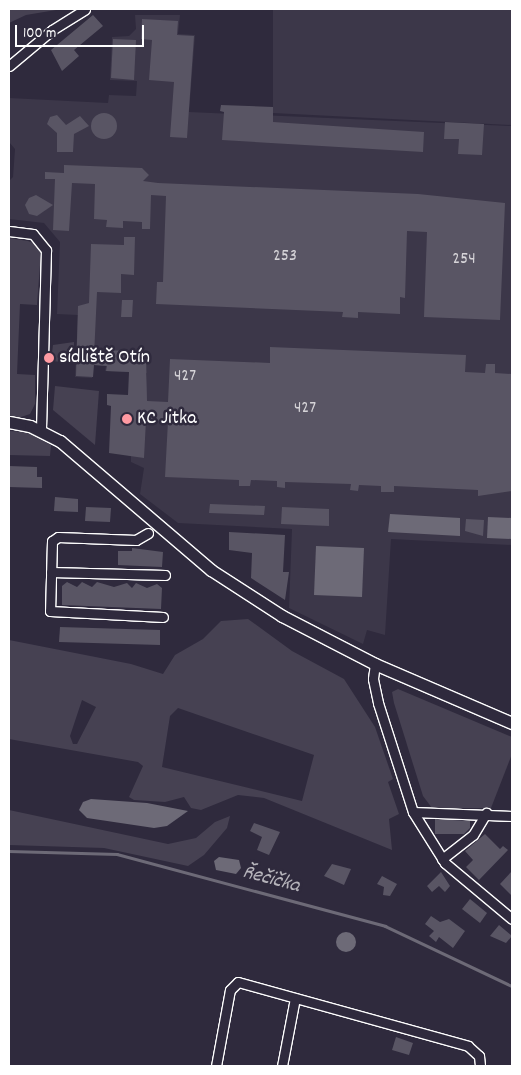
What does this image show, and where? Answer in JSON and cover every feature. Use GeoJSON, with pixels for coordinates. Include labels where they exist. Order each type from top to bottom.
{"type":"FeatureCollection","features":[{"type":"Feature","properties":{"kind":"street"},"geometry":{"type":"LineString","coordinates":[[9,66],[52,30],[85,9]]}},
{"type":"Feature","properties":{"kind":"street"},"geometry":{"type":"LineString","coordinates":[[9,231],[33,234],[46,250],[41,430]]}},
{"type":"Feature","properties":{"kind":"street"},"geometry":{"type":"LineString","coordinates":[[9,422],[41,430],[60,441],[145,517],[227,580],[307,630],[375,664],[512,723]]}},
{"type":"Feature","properties":{"kind":"street"},"geometry":{"type":"LineString","coordinates":[[148,533],[136,540],[58,537],[52,540],[52,614],[163,617]]}},
{"type":"Feature","properties":{"kind":"street"},"geometry":{"type":"LineString","coordinates":[[51,572],[165,575]]}},
{"type":"Feature","properties":{"kind":"street"},"geometry":{"type":"LineString","coordinates":[[375,664],[373,679],[378,703],[413,812],[442,859],[496,908],[512,919]]}},
{"type":"Feature","properties":{"kind":"street"},"geometry":{"type":"LineString","coordinates":[[413,812],[486,813],[512,816]]}},
{"type":"Feature","properties":{"kind":"street"},"geometry":{"type":"LineString","coordinates":[[442,859],[473,835],[486,813]]}},
{"type":"Feature","properties":{"kind":"street"},"geometry":{"type":"LineString","coordinates":[[216,1066],[230,990],[238,982],[468,1046],[479,1056],[480,1066]]}},
{"type":"Feature","properties":{"kind":"street"},"geometry":{"type":"LineString","coordinates":[[282,1066],[295,998]]}},
{"type":"Feature","properties":{"kind":"shaded area"},"geometry":{"type":"Polygon","coordinates":[[[9,9],[62,9],[26,15],[9,23],[9,9]]]}},
{"type":"Feature","properties":{"kind":"shaded area"},"geometry":{"type":"Polygon","coordinates":[[[273,9],[512,9],[512,125],[273,113],[273,9]]]}},
{"type":"Feature","properties":{"kind":"shaded area"},"geometry":{"type":"Polygon","coordinates":[[[135,15],[180,15],[178,34],[195,35],[189,112],[512,126],[512,545],[391,539],[385,635],[367,630],[363,644],[289,608],[292,529],[178,523],[140,494],[144,468],[131,462],[131,454],[143,454],[147,373],[105,371],[106,366],[93,365],[92,378],[75,377],[78,315],[57,314],[60,242],[44,223],[9,219],[9,181],[13,177],[15,149],[9,142],[9,98],[108,103],[109,95],[136,96],[137,81],[110,80],[112,37],[129,36],[136,29],[135,15]]]}},
{"type":"Feature","properties":{"kind":"shaded area"},"geometry":{"type":"Polygon","coordinates":[[[9,238],[28,241],[38,245],[41,252],[37,305],[20,304],[17,374],[35,375],[35,404],[30,414],[18,418],[9,417],[9,238]]]}},
{"type":"Feature","properties":{"kind":"shaded area"},"geometry":{"type":"Polygon","coordinates":[[[74,342],[74,363],[51,361],[53,345],[74,342]]]}},
{"type":"Feature","properties":{"kind":"shaded area"},"geometry":{"type":"Polygon","coordinates":[[[55,386],[99,391],[95,445],[53,410],[55,386]]]}},
{"type":"Feature","properties":{"kind":"shaded area"},"geometry":{"type":"Polygon","coordinates":[[[9,431],[27,432],[51,445],[50,456],[9,455],[9,431]]]}},
{"type":"Feature","properties":{"kind":"shaded area"},"geometry":{"type":"Polygon","coordinates":[[[390,514],[460,518],[460,536],[388,532],[390,514]]]}},
{"type":"Feature","properties":{"kind":"shaded area"},"geometry":{"type":"Polygon","coordinates":[[[488,517],[512,518],[512,539],[487,538],[488,517]]]}},
{"type":"Feature","properties":{"kind":"shaded area"},"geometry":{"type":"Polygon","coordinates":[[[316,546],[364,548],[362,597],[314,595],[316,546]]]}},
{"type":"Feature","properties":{"kind":"shaded area"},"geometry":{"type":"Polygon","coordinates":[[[248,619],[292,651],[344,679],[375,727],[393,779],[388,782],[399,814],[389,819],[392,850],[264,798],[238,795],[201,810],[191,808],[184,797],[165,802],[134,800],[129,797],[143,766],[138,762],[9,739],[9,640],[131,664],[163,674],[175,655],[203,639],[221,621],[248,619]],[[82,700],[70,736],[73,744],[77,744],[96,707],[82,700]],[[178,708],[170,716],[162,767],[302,801],[314,755],[178,708]]]}},
{"type":"Feature","properties":{"kind":"shaded area"},"geometry":{"type":"Polygon","coordinates":[[[398,689],[512,737],[512,754],[491,808],[432,808],[423,796],[394,703],[392,692],[398,689]]]}},
{"type":"Feature","properties":{"kind":"shaded area"},"geometry":{"type":"Polygon","coordinates":[[[91,799],[147,803],[188,811],[167,826],[154,828],[87,818],[79,810],[83,802],[91,799]]]}},
{"type":"Feature","properties":{"kind":"shaded area"},"geometry":{"type":"Polygon","coordinates":[[[9,810],[168,844],[196,838],[215,822],[230,816],[227,828],[204,855],[188,866],[104,848],[9,845],[9,810]]]}},
{"type":"Feature","properties":{"kind":"shaded area"},"geometry":{"type":"Polygon","coordinates":[[[219,857],[239,860],[241,868],[236,874],[216,870],[214,861],[219,857]]]}},
{"type":"Feature","properties":{"kind":"shaded area"},"geometry":{"type":"Polygon","coordinates":[[[346,932],[353,935],[356,942],[353,949],[346,952],[339,949],[336,942],[339,935],[346,932]]]}},
{"type":"Feature","properties":{"kind":"building"},"geometry":{"type":"Polygon","coordinates":[[[93,15],[103,26],[74,50],[79,56],[62,71],[51,50],[93,15]]]}},
{"type":"Feature","properties":{"kind":"building"},"geometry":{"type":"Polygon","coordinates":[[[142,19],[178,21],[177,35],[194,36],[187,138],[170,137],[174,82],[149,80],[152,40],[141,39],[142,19]]]}},
{"type":"Feature","properties":{"kind":"building"},"geometry":{"type":"Polygon","coordinates":[[[113,39],[136,40],[134,80],[111,78],[113,39]]]}},
{"type":"Feature","properties":{"kind":"building"},"geometry":{"type":"Polygon","coordinates":[[[221,105],[273,107],[273,122],[424,132],[423,152],[222,140],[224,112],[220,111],[221,105]]]}},
{"type":"Feature","properties":{"kind":"building"},"geometry":{"type":"Polygon","coordinates":[[[104,113],[113,117],[117,126],[113,135],[104,139],[95,135],[91,126],[95,117],[104,113]]]}},
{"type":"Feature","properties":{"kind":"building"},"geometry":{"type":"Polygon","coordinates":[[[57,115],[66,125],[80,116],[89,126],[74,134],[73,152],[57,152],[57,133],[47,124],[50,117],[57,115]]]}},
{"type":"Feature","properties":{"kind":"building"},"geometry":{"type":"Polygon","coordinates":[[[445,122],[484,124],[482,155],[458,154],[459,139],[444,139],[445,122]]]}},
{"type":"Feature","properties":{"kind":"building"},"geometry":{"type":"Polygon","coordinates":[[[64,165],[142,168],[149,175],[143,181],[158,183],[418,194],[505,203],[500,320],[424,317],[427,232],[407,231],[405,298],[400,297],[400,314],[358,312],[358,318],[342,317],[343,312],[156,304],[157,282],[163,282],[166,196],[151,195],[150,229],[142,229],[142,222],[123,221],[123,228],[106,227],[107,220],[94,219],[95,184],[72,183],[69,231],[53,230],[55,179],[45,179],[45,172],[64,173],[64,165]]]}},
{"type":"Feature","properties":{"kind":"building"},"geometry":{"type":"Polygon","coordinates":[[[36,195],[53,205],[37,216],[29,214],[25,205],[29,198],[36,195]]]}},
{"type":"Feature","properties":{"kind":"building"},"geometry":{"type":"Polygon","coordinates":[[[124,237],[135,237],[134,275],[121,274],[121,293],[97,292],[94,356],[107,356],[107,350],[146,352],[147,401],[168,402],[170,359],[270,363],[270,347],[466,355],[465,372],[485,373],[486,364],[495,364],[495,373],[512,374],[512,491],[478,496],[478,490],[394,486],[394,492],[381,492],[381,486],[359,485],[358,491],[350,490],[351,484],[285,482],[285,488],[277,487],[277,481],[251,480],[250,486],[239,486],[239,480],[165,477],[168,421],[146,420],[144,458],[109,453],[111,406],[107,405],[107,394],[128,395],[129,372],[106,371],[107,366],[94,365],[93,377],[76,376],[78,306],[89,303],[91,244],[124,245],[124,237]]]}},
{"type":"Feature","properties":{"kind":"building"},"geometry":{"type":"Polygon","coordinates":[[[122,300],[133,300],[132,317],[121,317],[122,300]]]}},
{"type":"Feature","properties":{"kind":"building"},"geometry":{"type":"Polygon","coordinates":[[[9,466],[37,467],[37,477],[42,477],[42,488],[9,487],[9,466]]]}},
{"type":"Feature","properties":{"kind":"building"},"geometry":{"type":"Polygon","coordinates":[[[55,497],[78,499],[78,512],[54,511],[55,497]]]}},
{"type":"Feature","properties":{"kind":"building"},"geometry":{"type":"Polygon","coordinates":[[[210,504],[265,506],[264,515],[209,513],[210,504]]]}},
{"type":"Feature","properties":{"kind":"building"},"geometry":{"type":"Polygon","coordinates":[[[86,507],[111,508],[110,522],[85,521],[86,507]]]}},
{"type":"Feature","properties":{"kind":"building"},"geometry":{"type":"Polygon","coordinates":[[[282,507],[329,509],[329,526],[281,524],[282,507]]]}},
{"type":"Feature","properties":{"kind":"building"},"geometry":{"type":"Polygon","coordinates":[[[466,519],[484,520],[483,536],[465,531],[466,519]]]}},
{"type":"Feature","properties":{"kind":"building"},"geometry":{"type":"Polygon","coordinates":[[[229,532],[285,535],[283,572],[289,572],[285,600],[251,578],[252,553],[229,550],[229,532]]]}},
{"type":"Feature","properties":{"kind":"building"},"geometry":{"type":"Polygon","coordinates":[[[132,548],[163,552],[162,567],[118,565],[118,551],[132,551],[132,548]]]}},
{"type":"Feature","properties":{"kind":"building"},"geometry":{"type":"Polygon","coordinates":[[[67,582],[77,587],[82,582],[92,587],[97,582],[114,587],[127,583],[132,588],[136,583],[147,588],[157,584],[162,588],[161,609],[62,605],[62,586],[67,582]]]}},
{"type":"Feature","properties":{"kind":"building"},"geometry":{"type":"Polygon","coordinates":[[[60,627],[160,630],[160,645],[59,642],[60,627]]]}},
{"type":"Feature","properties":{"kind":"building"},"geometry":{"type":"Polygon","coordinates":[[[435,819],[470,821],[470,828],[464,834],[435,834],[435,819]]]}},
{"type":"Feature","properties":{"kind":"building"},"geometry":{"type":"Polygon","coordinates":[[[254,823],[280,832],[269,855],[257,850],[262,837],[250,831],[254,823]]]}},
{"type":"Feature","properties":{"kind":"building"},"geometry":{"type":"Polygon","coordinates":[[[485,834],[500,849],[503,846],[508,850],[479,880],[466,867],[473,860],[465,851],[485,834]]]}},
{"type":"Feature","properties":{"kind":"building"},"geometry":{"type":"Polygon","coordinates":[[[332,864],[351,869],[344,885],[324,876],[332,864]]]}},
{"type":"Feature","properties":{"kind":"building"},"geometry":{"type":"Polygon","coordinates":[[[512,871],[512,896],[500,884],[512,871]]]}},
{"type":"Feature","properties":{"kind":"building"},"geometry":{"type":"Polygon","coordinates":[[[441,872],[450,886],[445,892],[439,886],[432,892],[427,886],[441,872]]]}},
{"type":"Feature","properties":{"kind":"building"},"geometry":{"type":"Polygon","coordinates":[[[382,876],[397,884],[390,896],[383,895],[384,887],[377,884],[382,876]]]}},
{"type":"Feature","properties":{"kind":"building"},"geometry":{"type":"Polygon","coordinates":[[[470,899],[487,913],[480,923],[462,909],[470,899]]]}},
{"type":"Feature","properties":{"kind":"building"},"geometry":{"type":"Polygon","coordinates":[[[431,916],[440,922],[449,919],[465,931],[453,948],[439,937],[436,942],[429,936],[434,931],[425,924],[431,916]]]}},
{"type":"Feature","properties":{"kind":"building"},"geometry":{"type":"Polygon","coordinates":[[[499,925],[512,936],[506,943],[490,936],[499,925]]]}},
{"type":"Feature","properties":{"kind":"building"},"geometry":{"type":"Polygon","coordinates":[[[396,1037],[413,1043],[409,1055],[392,1050],[396,1037]]]}},
{"type":"Feature","properties":{"kind":"waterway","name":"Řečička"},"geometry":{"type":"LineString","coordinates":[[9,851],[117,854],[385,926],[512,986]]}},
{"type":"Feature","properties":{"kind":"place","name":"sídliště Otín"},"geometry":{"type":"Point","coordinates":[49,358]}},
{"type":"Feature","properties":{"kind":"place","name":"KC Jitka"},"geometry":{"type":"Point","coordinates":[127,419]}}]}
